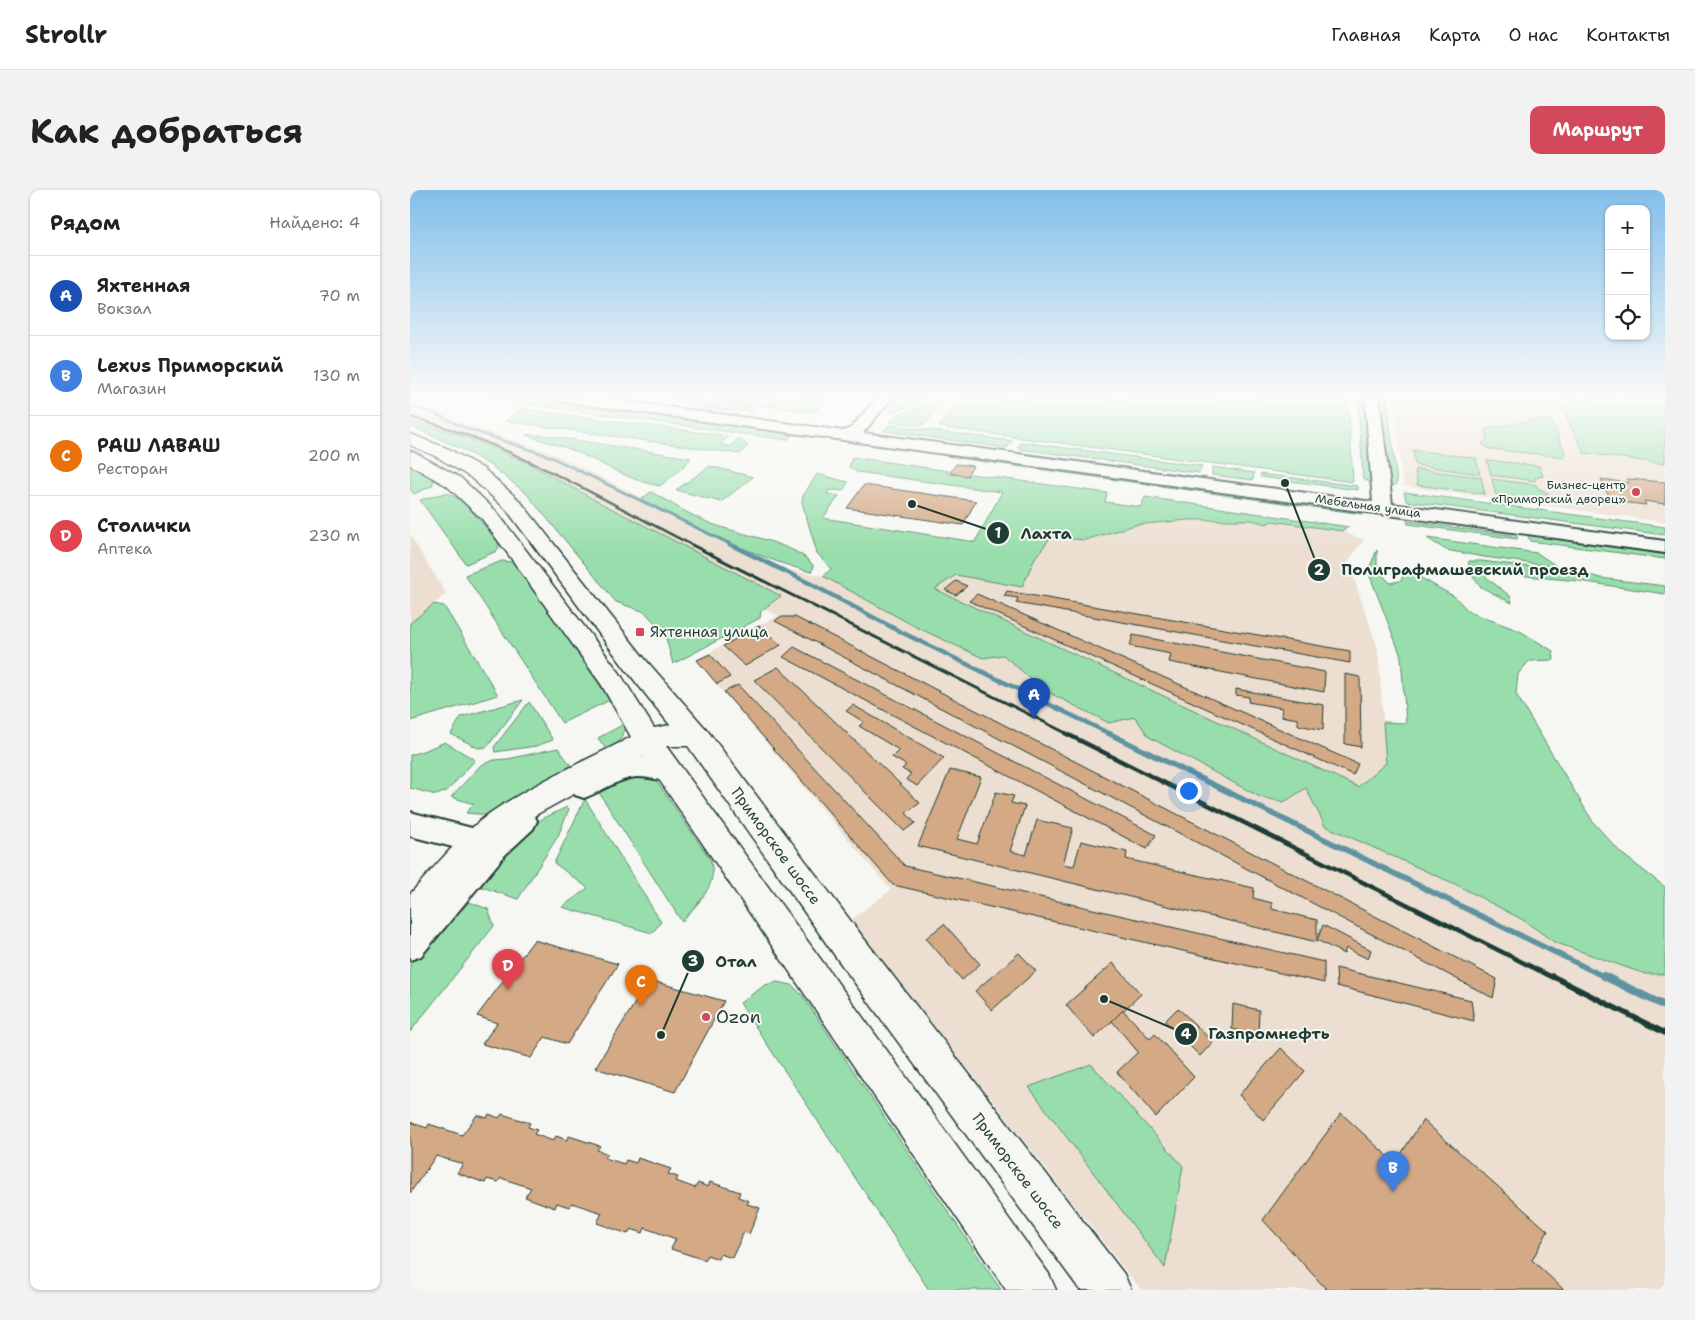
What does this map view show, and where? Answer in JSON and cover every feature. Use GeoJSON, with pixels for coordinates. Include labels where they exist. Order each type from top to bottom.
{"type":"FeatureCollection","features":[{"type":"Feature","properties":{"kind":"main road","name":"Приморское шоссе"},"geometry":{"type":"LineString","coordinates":[[434,449],[476,473],[513,506],[636,664],[697,738],[850,948],[1108,1290]]}},
{"type":"Feature","properties":{"kind":"main road"},"geometry":{"type":"LineString","coordinates":[[410,457],[454,482],[489,515],[516,548],[610,678],[647,742],[1033,1290]]}},
{"type":"Feature","properties":{"kind":"main road"},"geometry":{"type":"LineString","coordinates":[[410,918],[487,844],[500,823],[522,808],[647,742],[676,734],[697,738]]}},
{"type":"Feature","properties":{"kind":"street","name":"Мебельная улица"},"geometry":{"type":"LineString","coordinates":[[977,449],[1382,504],[1665,539]]}},
{"type":"Feature","properties":{"kind":"street"},"geometry":{"type":"LineString","coordinates":[[1377,449],[1382,504]]}},
{"type":"Feature","properties":{"kind":"street","name":"Мебельная улица"},"geometry":{"type":"LineString","coordinates":[[1382,504],[1665,547]]}},
{"type":"Feature","properties":{"kind":"street"},"geometry":{"type":"LineString","coordinates":[[410,945],[487,844],[528,817],[622,768],[648,766],[669,772]]}},
{"type":"Feature","properties":{"kind":"street"},"geometry":{"type":"LineString","coordinates":[[410,824],[487,844]]}},
{"type":"Feature","properties":{"kind":"shaded area"},"geometry":{"type":"Polygon","coordinates":[[[495,449],[542,449],[553,453],[789,570],[823,576],[865,599],[1003,655],[1044,690],[1109,723],[1135,717],[1149,737],[1284,802],[1306,788],[1326,826],[1455,884],[1523,920],[1554,942],[1645,974],[1665,974],[1665,1290],[1141,1290],[851,920],[891,890],[696,660],[779,616],[765,609],[781,597],[528,463],[495,449]]]}},
{"type":"Feature","properties":{"kind":"shaded area"},"geometry":{"type":"Polygon","coordinates":[[[1399,449],[1665,449],[1665,522],[1403,486],[1399,449]]]}},
{"type":"Feature","properties":{"kind":"shaded area"},"geometry":{"type":"Polygon","coordinates":[[[1188,520],[1251,520],[1267,524],[1272,521],[1342,531],[1364,540],[1348,561],[1378,649],[1386,763],[1358,787],[935,589],[956,575],[1022,586],[1035,558],[1050,537],[1085,540],[1135,525],[1188,520]]]}},
{"type":"Feature","properties":{"kind":"shaded area"},"geometry":{"type":"Polygon","coordinates":[[[410,535],[446,594],[410,623],[410,535]]]}},
{"type":"Feature","properties":{"kind":"green space"},"geometry":{"type":"Polygon","coordinates":[[[463,449],[495,449],[528,463],[597,501],[781,596],[761,611],[760,618],[673,664],[665,634],[645,612],[616,602],[526,493],[490,465],[463,449]]]}},
{"type":"Feature","properties":{"kind":"green space"},"geometry":{"type":"Polygon","coordinates":[[[570,449],[635,449],[691,458],[660,486],[629,477],[570,449]]]}},
{"type":"Feature","properties":{"kind":"green space"},"geometry":{"type":"Polygon","coordinates":[[[707,449],[745,449],[740,454],[707,449]]]}},
{"type":"Feature","properties":{"kind":"green space"},"geometry":{"type":"Polygon","coordinates":[[[1021,449],[1076,449],[1202,466],[1199,473],[1021,449]]]}},
{"type":"Feature","properties":{"kind":"green space"},"geometry":{"type":"Polygon","coordinates":[[[1107,449],[1351,449],[1353,482],[1107,449]]]}},
{"type":"Feature","properties":{"kind":"green space"},"geometry":{"type":"Polygon","coordinates":[[[1361,449],[1369,449],[1372,483],[1363,479],[1361,449]]]}},
{"type":"Feature","properties":{"kind":"green space"},"geometry":{"type":"Polygon","coordinates":[[[1385,449],[1393,449],[1397,483],[1394,486],[1389,486],[1385,449]]]}},
{"type":"Feature","properties":{"kind":"green space"},"geometry":{"type":"Polygon","coordinates":[[[1492,449],[1564,449],[1566,455],[1564,457],[1492,449]]]}},
{"type":"Feature","properties":{"kind":"green space"},"geometry":{"type":"Polygon","coordinates":[[[1582,449],[1665,449],[1665,464],[1584,453],[1582,449]]]}},
{"type":"Feature","properties":{"kind":"green space"},"geometry":{"type":"Polygon","coordinates":[[[1413,450],[1476,458],[1480,474],[1415,465],[1413,450]]]}},
{"type":"Feature","properties":{"kind":"green space"},"geometry":{"type":"Polygon","coordinates":[[[958,455],[1362,511],[1362,514],[957,458],[958,455]]]}},
{"type":"Feature","properties":{"kind":"green space"},"geometry":{"type":"Polygon","coordinates":[[[852,457],[949,471],[947,474],[969,476],[971,474],[1107,493],[1105,502],[1141,507],[1145,497],[1349,527],[1342,531],[1272,521],[1267,524],[1251,520],[1188,520],[1135,525],[1085,540],[1051,537],[1035,558],[1022,587],[956,575],[935,589],[1358,787],[1386,763],[1383,722],[1406,723],[1401,656],[1368,571],[1377,550],[1377,569],[1390,583],[1400,581],[1407,570],[1455,597],[1469,612],[1520,631],[1553,651],[1554,660],[1529,661],[1518,674],[1516,694],[1593,822],[1621,853],[1665,887],[1665,974],[1645,974],[1554,942],[1523,920],[1455,884],[1325,826],[1306,788],[1284,802],[1260,797],[1149,737],[1135,717],[1109,723],[1044,690],[1003,655],[983,658],[916,627],[823,576],[831,569],[817,553],[802,502],[803,496],[817,474],[848,482],[843,491],[827,491],[828,494],[839,496],[823,518],[975,542],[1002,492],[857,472],[849,467],[852,457]]]}},
{"type":"Feature","properties":{"kind":"green space"},"geometry":{"type":"Polygon","coordinates":[[[1487,460],[1539,466],[1543,476],[1535,478],[1535,481],[1491,475],[1487,460]]]}},
{"type":"Feature","properties":{"kind":"green space"},"geometry":{"type":"Polygon","coordinates":[[[410,466],[434,479],[432,486],[414,494],[410,489],[410,466]]]}},
{"type":"Feature","properties":{"kind":"green space"},"geometry":{"type":"Polygon","coordinates":[[[710,466],[753,477],[721,502],[676,490],[710,466]]]}},
{"type":"Feature","properties":{"kind":"green space"},"geometry":{"type":"Polygon","coordinates":[[[1212,467],[1254,473],[1253,480],[1212,475],[1212,467]]]}},
{"type":"Feature","properties":{"kind":"green space"},"geometry":{"type":"Polygon","coordinates":[[[1415,469],[1481,477],[1485,494],[1417,485],[1415,469]]]}},
{"type":"Feature","properties":{"kind":"green space"},"geometry":{"type":"Polygon","coordinates":[[[1261,474],[1358,486],[1358,490],[1260,477],[1261,474]]]}},
{"type":"Feature","properties":{"kind":"green space"},"geometry":{"type":"Polygon","coordinates":[[[1492,479],[1536,485],[1549,494],[1552,503],[1496,495],[1492,479]]]}},
{"type":"Feature","properties":{"kind":"green space"},"geometry":{"type":"Polygon","coordinates":[[[651,492],[704,521],[783,546],[807,559],[814,567],[811,572],[767,558],[724,540],[641,499],[651,492]]]}},
{"type":"Feature","properties":{"kind":"green space"},"geometry":{"type":"Polygon","coordinates":[[[1404,492],[1665,527],[1665,535],[1406,501],[1404,492]]]}},
{"type":"Feature","properties":{"kind":"green space"},"geometry":{"type":"Polygon","coordinates":[[[445,493],[458,499],[481,521],[498,542],[499,547],[497,551],[466,564],[420,500],[445,493]]]}},
{"type":"Feature","properties":{"kind":"green space"},"geometry":{"type":"Polygon","coordinates":[[[1407,521],[1517,536],[1517,539],[1408,524],[1407,521]]]}},
{"type":"Feature","properties":{"kind":"green space"},"geometry":{"type":"Polygon","coordinates":[[[1527,533],[1665,552],[1665,559],[1530,541],[1527,533]]]}},
{"type":"Feature","properties":{"kind":"green space"},"geometry":{"type":"Polygon","coordinates":[[[1427,538],[1537,553],[1558,567],[1446,550],[1427,538]]]}},
{"type":"Feature","properties":{"kind":"green space"},"geometry":{"type":"Polygon","coordinates":[[[502,561],[514,562],[610,700],[562,723],[465,575],[502,561]]]}},
{"type":"Feature","properties":{"kind":"green space"},"geometry":{"type":"Polygon","coordinates":[[[1469,561],[1583,573],[1600,578],[1665,586],[1665,594],[1579,581],[1484,572],[1487,578],[1510,596],[1512,603],[1481,587],[1468,571],[1469,561]]]}},
{"type":"Feature","properties":{"kind":"green space"},"geometry":{"type":"Polygon","coordinates":[[[434,604],[444,606],[498,695],[410,721],[410,623],[434,604]]]}},
{"type":"Feature","properties":{"kind":"green space"},"geometry":{"type":"Polygon","coordinates":[[[523,700],[487,747],[478,748],[451,734],[461,717],[523,700]]]}},
{"type":"Feature","properties":{"kind":"green space"},"geometry":{"type":"Polygon","coordinates":[[[529,702],[553,740],[536,746],[495,752],[494,747],[529,702]]]}},
{"type":"Feature","properties":{"kind":"green space"},"geometry":{"type":"Polygon","coordinates":[[[624,724],[622,737],[609,753],[598,738],[624,724]]]}},
{"type":"Feature","properties":{"kind":"green space"},"geometry":{"type":"Polygon","coordinates":[[[445,742],[475,760],[447,791],[436,795],[410,788],[410,755],[445,742]]]}},
{"type":"Feature","properties":{"kind":"green space"},"geometry":{"type":"Polygon","coordinates":[[[558,748],[575,771],[489,815],[466,813],[474,804],[451,797],[481,765],[494,760],[508,759],[558,748]]]}},
{"type":"Feature","properties":{"kind":"green space"},"geometry":{"type":"Polygon","coordinates":[[[619,776],[651,776],[655,779],[710,859],[712,877],[709,885],[700,901],[682,922],[596,788],[619,776]]]}},
{"type":"Feature","properties":{"kind":"green space"},"geometry":{"type":"Polygon","coordinates":[[[585,799],[661,922],[652,933],[562,907],[588,888],[554,863],[585,799]]]}},
{"type":"Feature","properties":{"kind":"green space"},"geometry":{"type":"Polygon","coordinates":[[[567,807],[569,809],[558,836],[518,899],[476,885],[528,828],[567,807]]]}},
{"type":"Feature","properties":{"kind":"green space"},"geometry":{"type":"Polygon","coordinates":[[[469,902],[488,909],[494,926],[410,1032],[410,959],[454,907],[463,909],[469,902]]]}},
{"type":"Feature","properties":{"kind":"green space"},"geometry":{"type":"Polygon","coordinates":[[[777,982],[792,985],[802,995],[1001,1290],[929,1290],[740,1003],[765,985],[777,982]]]}},
{"type":"Feature","properties":{"kind":"green space"},"geometry":{"type":"Polygon","coordinates":[[[1091,1064],[1183,1166],[1165,1268],[1029,1087],[1091,1064]]]}},
{"type":"Feature","properties":{"kind":"building"},"geometry":{"type":"Polygon","coordinates":[[[956,464],[973,466],[967,476],[950,473],[956,464]]]}},
{"type":"Feature","properties":{"kind":"building","name":"Бизнес-центр «Приморский дворец»"},"geometry":{"type":"Polygon","coordinates":[[[1601,479],[1629,483],[1627,479],[1665,482],[1665,504],[1644,501],[1646,505],[1611,501],[1601,479]]]}},
{"type":"Feature","properties":{"kind":"building"},"geometry":{"type":"Polygon","coordinates":[[[864,485],[976,501],[963,525],[847,508],[864,485]]]}},
{"type":"Feature","properties":{"kind":"building"},"geometry":{"type":"Polygon","coordinates":[[[956,581],[967,586],[956,595],[945,590],[956,581]]]}},
{"type":"Feature","properties":{"kind":"building"},"geometry":{"type":"Polygon","coordinates":[[[1007,591],[1350,651],[1350,663],[1016,603],[1018,598],[1004,596],[1007,591]]]}},
{"type":"Feature","properties":{"kind":"building"},"geometry":{"type":"Polygon","coordinates":[[[977,594],[1358,764],[1353,775],[969,601],[977,594]]]}},
{"type":"Feature","properties":{"kind":"building"},"geometry":{"type":"Polygon","coordinates":[[[780,617],[795,617],[1497,979],[1493,998],[775,621],[780,617]]]}},
{"type":"Feature","properties":{"kind":"building"},"geometry":{"type":"Polygon","coordinates":[[[759,626],[781,645],[745,666],[723,646],[759,626]]]}},
{"type":"Feature","properties":{"kind":"building"},"geometry":{"type":"Polygon","coordinates":[[[1133,635],[1325,672],[1324,692],[1169,662],[1171,654],[1130,646],[1133,635]]]}},
{"type":"Feature","properties":{"kind":"building"},"geometry":{"type":"Polygon","coordinates":[[[794,647],[1156,835],[1147,849],[783,657],[794,647]]]}},
{"type":"Feature","properties":{"kind":"building"},"geometry":{"type":"Polygon","coordinates":[[[710,654],[730,677],[717,684],[697,660],[710,654]]]}},
{"type":"Feature","properties":{"kind":"building"},"geometry":{"type":"Polygon","coordinates":[[[778,667],[920,803],[906,813],[915,823],[904,831],[754,680],[778,667]]]}},
{"type":"Feature","properties":{"kind":"building"},"geometry":{"type":"Polygon","coordinates":[[[1345,674],[1360,677],[1361,747],[1345,744],[1345,674]]]}},
{"type":"Feature","properties":{"kind":"building"},"geometry":{"type":"Polygon","coordinates":[[[738,685],[905,866],[1324,962],[1324,983],[893,885],[724,692],[738,685]]]}},
{"type":"Feature","properties":{"kind":"building"},"geometry":{"type":"Polygon","coordinates":[[[1236,689],[1324,705],[1323,730],[1298,725],[1298,719],[1281,716],[1282,708],[1248,702],[1249,697],[1236,695],[1236,689]]]}},
{"type":"Feature","properties":{"kind":"building"},"geometry":{"type":"Polygon","coordinates":[[[853,705],[944,758],[917,786],[906,779],[911,774],[902,769],[906,765],[892,757],[899,750],[859,726],[864,722],[846,711],[853,705]]]}},
{"type":"Feature","properties":{"kind":"building"},"geometry":{"type":"Polygon","coordinates":[[[950,770],[981,777],[957,839],[977,844],[996,792],[1014,796],[1011,803],[1025,806],[1010,851],[1026,855],[1037,820],[1073,828],[1063,864],[1074,866],[1081,841],[1127,852],[1126,859],[1254,888],[1253,898],[1272,903],[1272,909],[1317,920],[1317,942],[918,846],[950,770]]]}},
{"type":"Feature","properties":{"kind":"building"},"geometry":{"type":"Polygon","coordinates":[[[944,924],[980,964],[962,980],[926,938],[944,924]]]}},
{"type":"Feature","properties":{"kind":"building"},"geometry":{"type":"Polygon","coordinates":[[[1323,925],[1371,950],[1368,959],[1346,948],[1344,954],[1317,940],[1323,925]]]}},
{"type":"Feature","properties":{"kind":"building"},"geometry":{"type":"Polygon","coordinates":[[[534,940],[618,964],[567,1044],[545,1037],[531,1058],[482,1044],[497,1023],[477,1016],[534,940]]]}},
{"type":"Feature","properties":{"kind":"building"},"geometry":{"type":"Polygon","coordinates":[[[1019,953],[1036,971],[992,1010],[975,991],[1019,953]]]}},
{"type":"Feature","properties":{"kind":"building"},"geometry":{"type":"Polygon","coordinates":[[[1113,963],[1141,994],[1094,1038],[1066,1005],[1113,963]]]}},
{"type":"Feature","properties":{"kind":"building"},"geometry":{"type":"Polygon","coordinates":[[[1336,968],[1471,1000],[1474,1021],[1337,986],[1336,968]]]}},
{"type":"Feature","properties":{"kind":"building"},"geometry":{"type":"Polygon","coordinates":[[[649,980],[724,1001],[675,1092],[595,1068],[649,980]]]}},
{"type":"Feature","properties":{"kind":"building"},"geometry":{"type":"Polygon","coordinates":[[[1233,1004],[1259,1010],[1258,1035],[1232,1029],[1233,1004]]]}},
{"type":"Feature","properties":{"kind":"building"},"geometry":{"type":"Polygon","coordinates":[[[1178,1008],[1213,1042],[1200,1056],[1165,1021],[1178,1008]]]}},
{"type":"Feature","properties":{"kind":"building"},"geometry":{"type":"Polygon","coordinates":[[[1123,1010],[1150,1039],[1155,1034],[1194,1077],[1156,1117],[1117,1072],[1138,1052],[1112,1021],[1123,1010]]]}},
{"type":"Feature","properties":{"kind":"building"},"geometry":{"type":"Polygon","coordinates":[[[1281,1048],[1305,1071],[1263,1120],[1239,1095],[1281,1048]]]}},
{"type":"Feature","properties":{"kind":"building"},"geometry":{"type":"Polygon","coordinates":[[[1341,1113],[1395,1163],[1423,1120],[1548,1231],[1532,1260],[1564,1290],[1327,1290],[1263,1220],[1341,1113]]]}},
{"type":"Feature","properties":{"kind":"building"},"geometry":{"type":"Polygon","coordinates":[[[489,1114],[499,1118],[502,1114],[530,1123],[528,1127],[537,1130],[534,1134],[553,1141],[556,1136],[567,1140],[569,1136],[600,1146],[597,1150],[608,1154],[605,1158],[624,1164],[626,1160],[636,1163],[638,1158],[671,1169],[668,1174],[678,1177],[676,1181],[695,1188],[698,1183],[708,1187],[710,1182],[740,1192],[738,1197],[749,1201],[747,1204],[760,1208],[749,1234],[744,1232],[732,1258],[720,1254],[718,1259],[707,1255],[705,1260],[671,1249],[676,1239],[645,1228],[643,1233],[631,1229],[628,1234],[597,1223],[602,1213],[572,1203],[569,1207],[557,1203],[555,1208],[525,1197],[531,1188],[501,1178],[498,1182],[487,1179],[485,1183],[457,1173],[463,1164],[436,1156],[410,1193],[410,1122],[427,1128],[429,1124],[462,1135],[477,1115],[487,1118],[489,1114]]]}},
{"type":"Feature","properties":{"kind":"waterway"},"geometry":{"type":"LineString","coordinates":[[529,449],[549,456],[732,545]]}},
{"type":"Feature","properties":{"kind":"waterway"},"geometry":{"type":"LineString","coordinates":[[729,544],[809,583],[899,631],[1110,734]]}},
{"type":"Feature","properties":{"kind":"waterway"},"geometry":{"type":"LineString","coordinates":[[1108,733],[1607,978]]}},
{"type":"Feature","properties":{"kind":"waterway"},"geometry":{"type":"LineString","coordinates":[[1604,976],[1665,1006]]}},
{"type":"Feature","properties":{"kind":"railway"},"geometry":{"type":"LineString","coordinates":[[501,449],[589,491],[692,545]]}},
{"type":"Feature","properties":{"kind":"railway"},"geometry":{"type":"LineString","coordinates":[[690,544],[1068,734]]}},
{"type":"Feature","properties":{"kind":"railway"},"geometry":{"type":"LineString","coordinates":[[1065,733],[1554,978]]}},
{"type":"Feature","properties":{"kind":"railway"},"geometry":{"type":"LineString","coordinates":[[1552,976],[1665,1033]]}},
{"type":"Feature","properties":{"kind":"place","name":"Полиграфмашевский проезд"},"geometry":{"type":"Point","coordinates":[1285,483]}},
{"type":"Feature","properties":{"kind":"place","name":"Бизнес-центр «Приморский дворец»"},"geometry":{"type":"Point","coordinates":[1636,492]}},
{"type":"Feature","properties":{"kind":"place","name":"Лахта"},"geometry":{"type":"Point","coordinates":[912,504]}},
{"type":"Feature","properties":{"kind":"place","name":"Яхтенная улица"},"geometry":{"type":"Point","coordinates":[640,632]}},
{"type":"Feature","properties":{"kind":"place","name":"Яхтенная"},"geometry":{"type":"Point","coordinates":[1034,719]}},
{"type":"Feature","properties":{"kind":"place","name":"Столички"},"geometry":{"type":"Point","coordinates":[508,990]}},
{"type":"Feature","properties":{"kind":"place","name":"Газпромнефть"},"geometry":{"type":"Point","coordinates":[1104,999]}},
{"type":"Feature","properties":{"kind":"place","name":"РАШ ЛАВАШ"},"geometry":{"type":"Point","coordinates":[641,1006]}},
{"type":"Feature","properties":{"kind":"place","name":"Ozon"},"geometry":{"type":"Point","coordinates":[706,1017]}},
{"type":"Feature","properties":{"kind":"place","name":"Отал"},"geometry":{"type":"Point","coordinates":[661,1035]}},
{"type":"Feature","properties":{"kind":"place","name":"Lexus Приморский"},"geometry":{"type":"Point","coordinates":[1393,1192]}}]}
